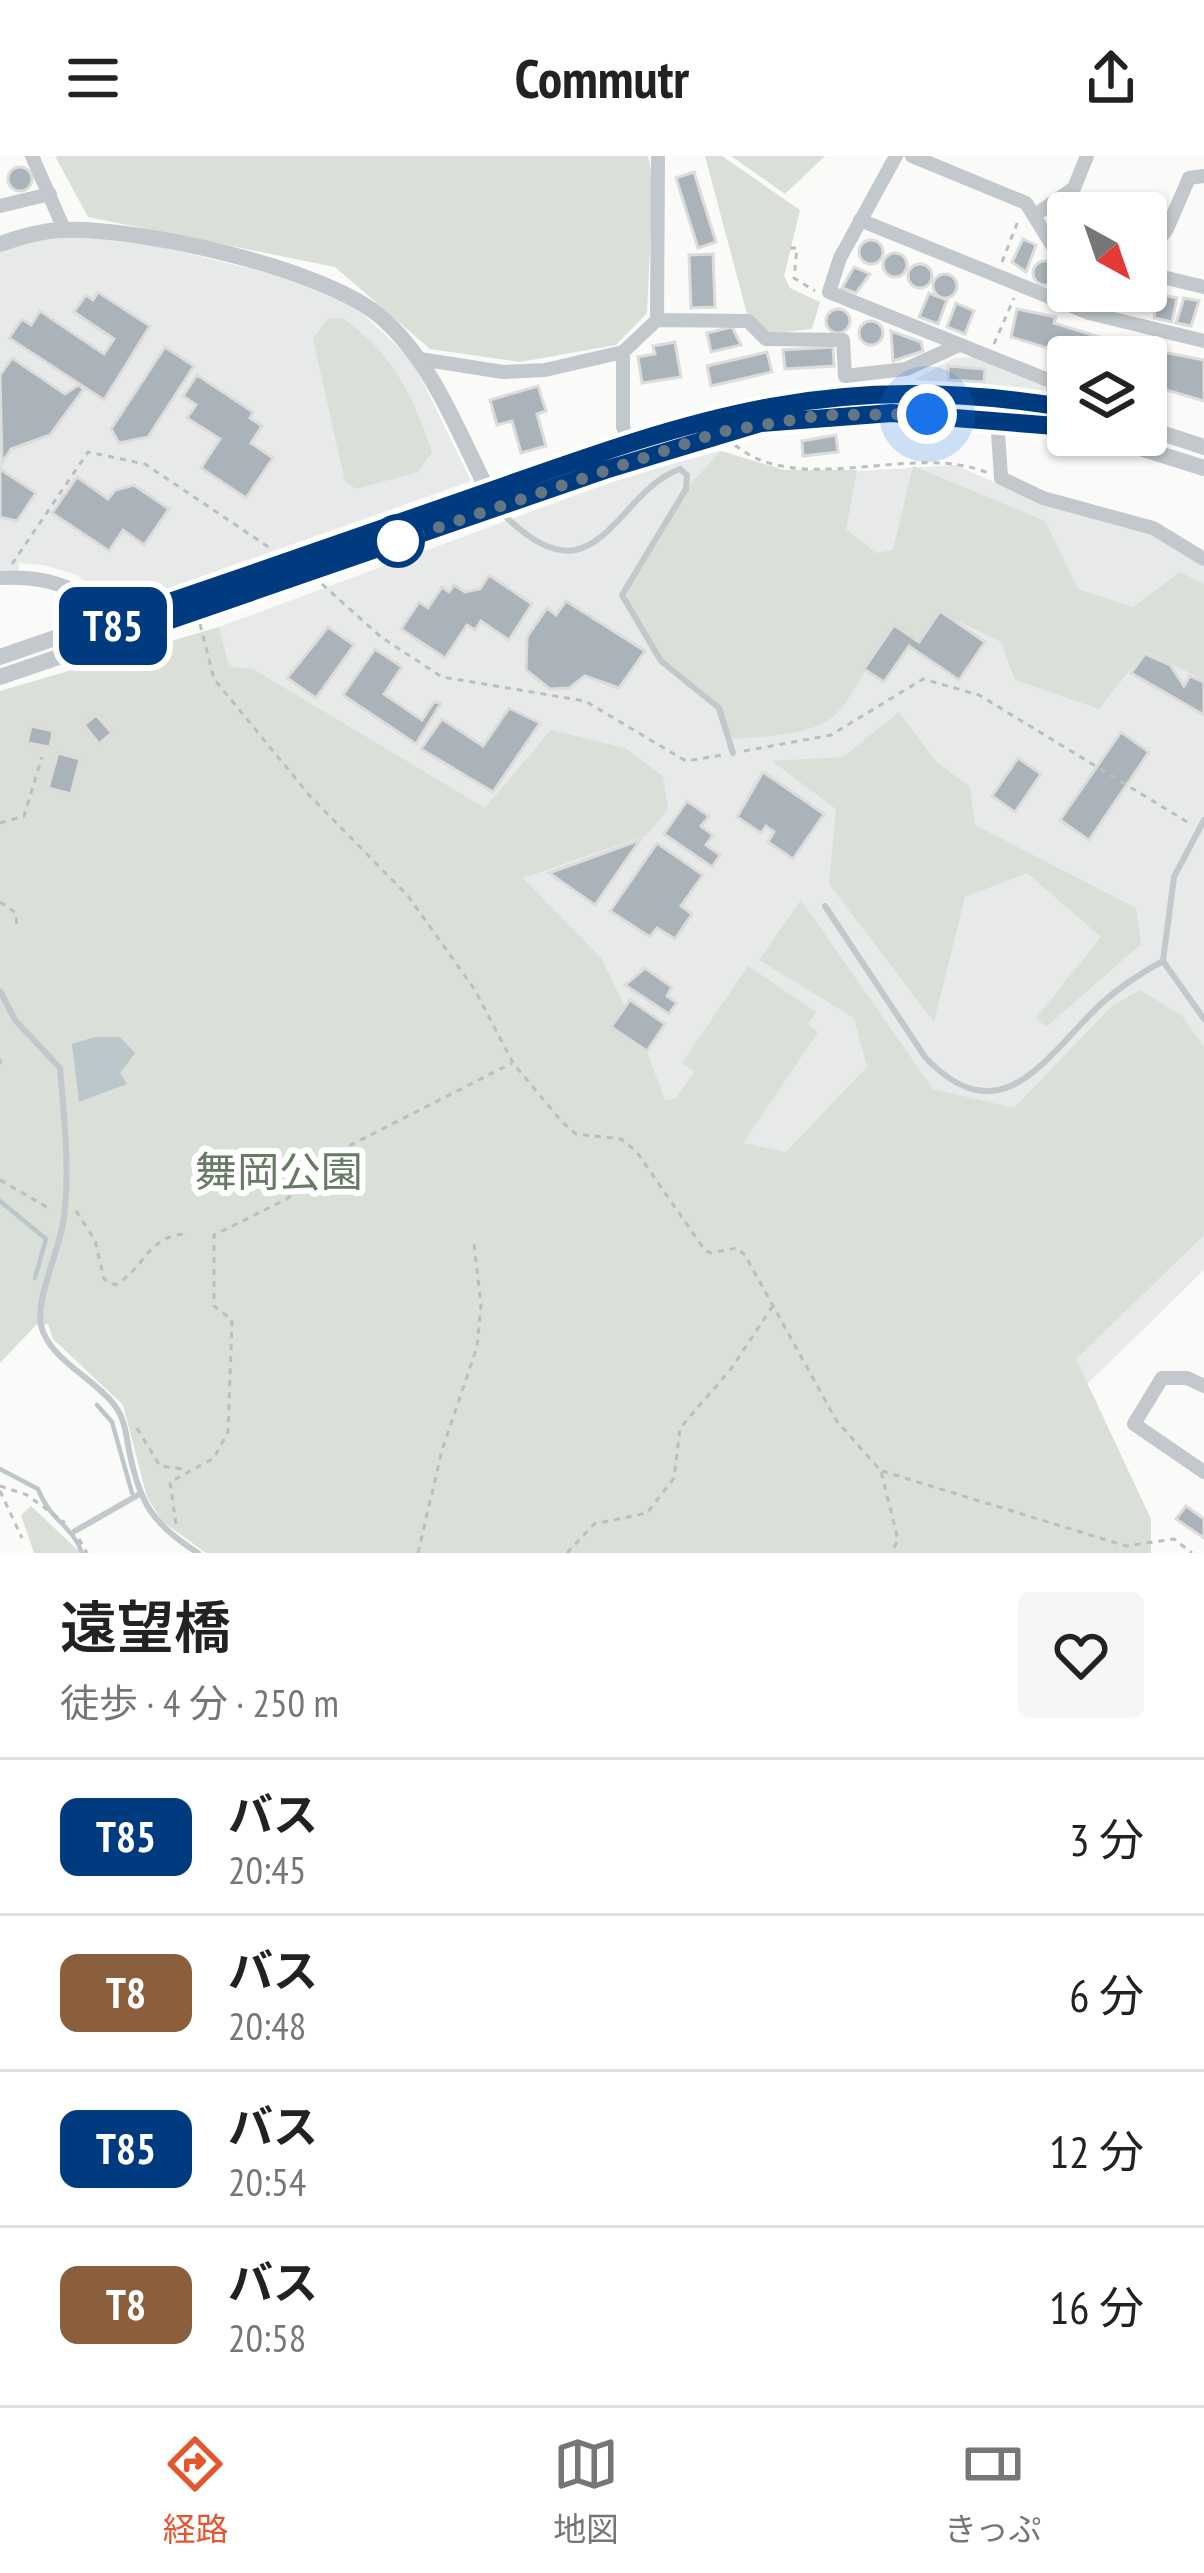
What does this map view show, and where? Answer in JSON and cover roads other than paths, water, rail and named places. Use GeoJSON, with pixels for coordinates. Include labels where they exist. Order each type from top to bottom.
{"type":"FeatureCollection","features":[{"type":"Feature","properties":{"kind":"street"},"geometry":{"type":"LineString","coordinates":[[32,156],[64,230]]}},
{"type":"Feature","properties":{"kind":"street"},"geometry":{"type":"LineString","coordinates":[[657,320],[658,156]]}},
{"type":"Feature","properties":{"kind":"street"},"geometry":{"type":"LineString","coordinates":[[896,156],[860,220],[829,292],[1047,379]]}},
{"type":"Feature","properties":{"kind":"street"},"geometry":{"type":"LineString","coordinates":[[912,156],[1030,209],[1047,237]]}},
{"type":"Feature","properties":{"kind":"street"},"geometry":{"type":"LineString","coordinates":[[1030,209],[1064,199],[1087,156]]}},
{"type":"Feature","properties":{"kind":"street"},"geometry":{"type":"LineString","coordinates":[[1167,229],[1189,178],[1204,176]]}},
{"type":"Feature","properties":{"kind":"street"},"geometry":{"type":"LineString","coordinates":[[1,205],[50,194]]}},
{"type":"Feature","properties":{"kind":"street"},"geometry":{"type":"LineString","coordinates":[[860,220],[1089,313],[1204,341]]}},
{"type":"Feature","properties":{"kind":"street"},"geometry":{"type":"LineString","coordinates":[[0,244],[64,230],[172,244],[326,283],[380,316],[420,359],[492,500]]}},
{"type":"Feature","properties":{"kind":"street"},"geometry":{"type":"LineString","coordinates":[[1167,278],[1204,287]]}},
{"type":"Feature","properties":{"kind":"street"},"geometry":{"type":"LineString","coordinates":[[420,359],[503,372],[545,370],[623,352],[657,320],[748,321],[766,339],[843,340],[845,376],[906,369],[959,345]]}},
{"type":"Feature","properties":{"kind":"street"},"geometry":{"type":"LineString","coordinates":[[623,352],[623,427],[628,440]]}},
{"type":"Feature","properties":{"kind":"street"},"geometry":{"type":"LineString","coordinates":[[0,657],[197,611],[492,500],[628,440],[754,406],[819,397],[960,395],[1047,413]]}},
{"type":"Feature","properties":{"kind":"street"},"geometry":{"type":"LineString","coordinates":[[0,676],[115,630],[492,500],[720,432],[823,415],[1047,416]]}},
{"type":"Feature","properties":{"kind":"street"},"geometry":{"type":"LineString","coordinates":[[997,418],[1001,478],[1043,498],[1153,527],[1204,559]]}},
{"type":"Feature","properties":{"kind":"street"},"geometry":{"type":"LineString","coordinates":[[1167,435],[1204,447]]}},
{"type":"Feature","properties":{"kind":"street"},"geometry":{"type":"LineString","coordinates":[[1166,456],[1204,468]]}},
{"type":"Feature","properties":{"kind":"street"},"geometry":{"type":"LineString","coordinates":[[1,578],[43,578],[71,589],[100,608],[115,630]]}},
{"type":"Feature","properties":{"kind":"street"},"geometry":{"type":"LineString","coordinates":[[1204,1387],[1187,1378],[1162,1378],[1135,1424],[1204,1472]]}},
{"type":"Feature","properties":{"kind":"lane"},"geometry":{"type":"LineString","coordinates":[[492,500],[520,532],[549,548],[583,547],[614,530],[660,476],[680,469],[687,475],[686,489],[622,595],[661,661],[718,708],[733,753]]}},
{"type":"Feature","properties":{"kind":"lane"},"geometry":{"type":"LineString","coordinates":[[1204,820],[1196,827],[1174,877],[1163,961],[1204,1019]]}},
{"type":"Feature","properties":{"kind":"lane"},"geometry":{"type":"LineString","coordinates":[[825,906],[925,1057],[946,1079],[980,1092],[1020,1083],[1101,1004],[1163,961]]}},
{"type":"Feature","properties":{"kind":"lane"},"geometry":{"type":"LineString","coordinates":[[0,991],[15,1020],[60,1068],[66,1195],[59,1254],[40,1306],[41,1325],[49,1341],[115,1405],[124,1422],[138,1495],[157,1521],[198,1553]]}},
{"type":"Feature","properties":{"kind":"lane"},"geometry":{"type":"LineString","coordinates":[[75,1531],[138,1495]]}},
{"type":"Feature","properties":{"kind":"waterway"},"geometry":{"type":"LineString","coordinates":[[0,1201],[46,1239],[35,1278]]}},
{"type":"Feature","properties":{"kind":"waterway"},"geometry":{"type":"LineString","coordinates":[[97,1405],[112,1422],[132,1493]]}},
{"type":"Feature","properties":{"kind":"waterway"},"geometry":{"type":"LineString","coordinates":[[0,1469],[38,1489],[82,1553]]}},
{"type":"Feature","properties":{"kind":"park label","name":"舞岡公園"},"geometry":{"type":"Point","coordinates":[279,1171]}}]}
